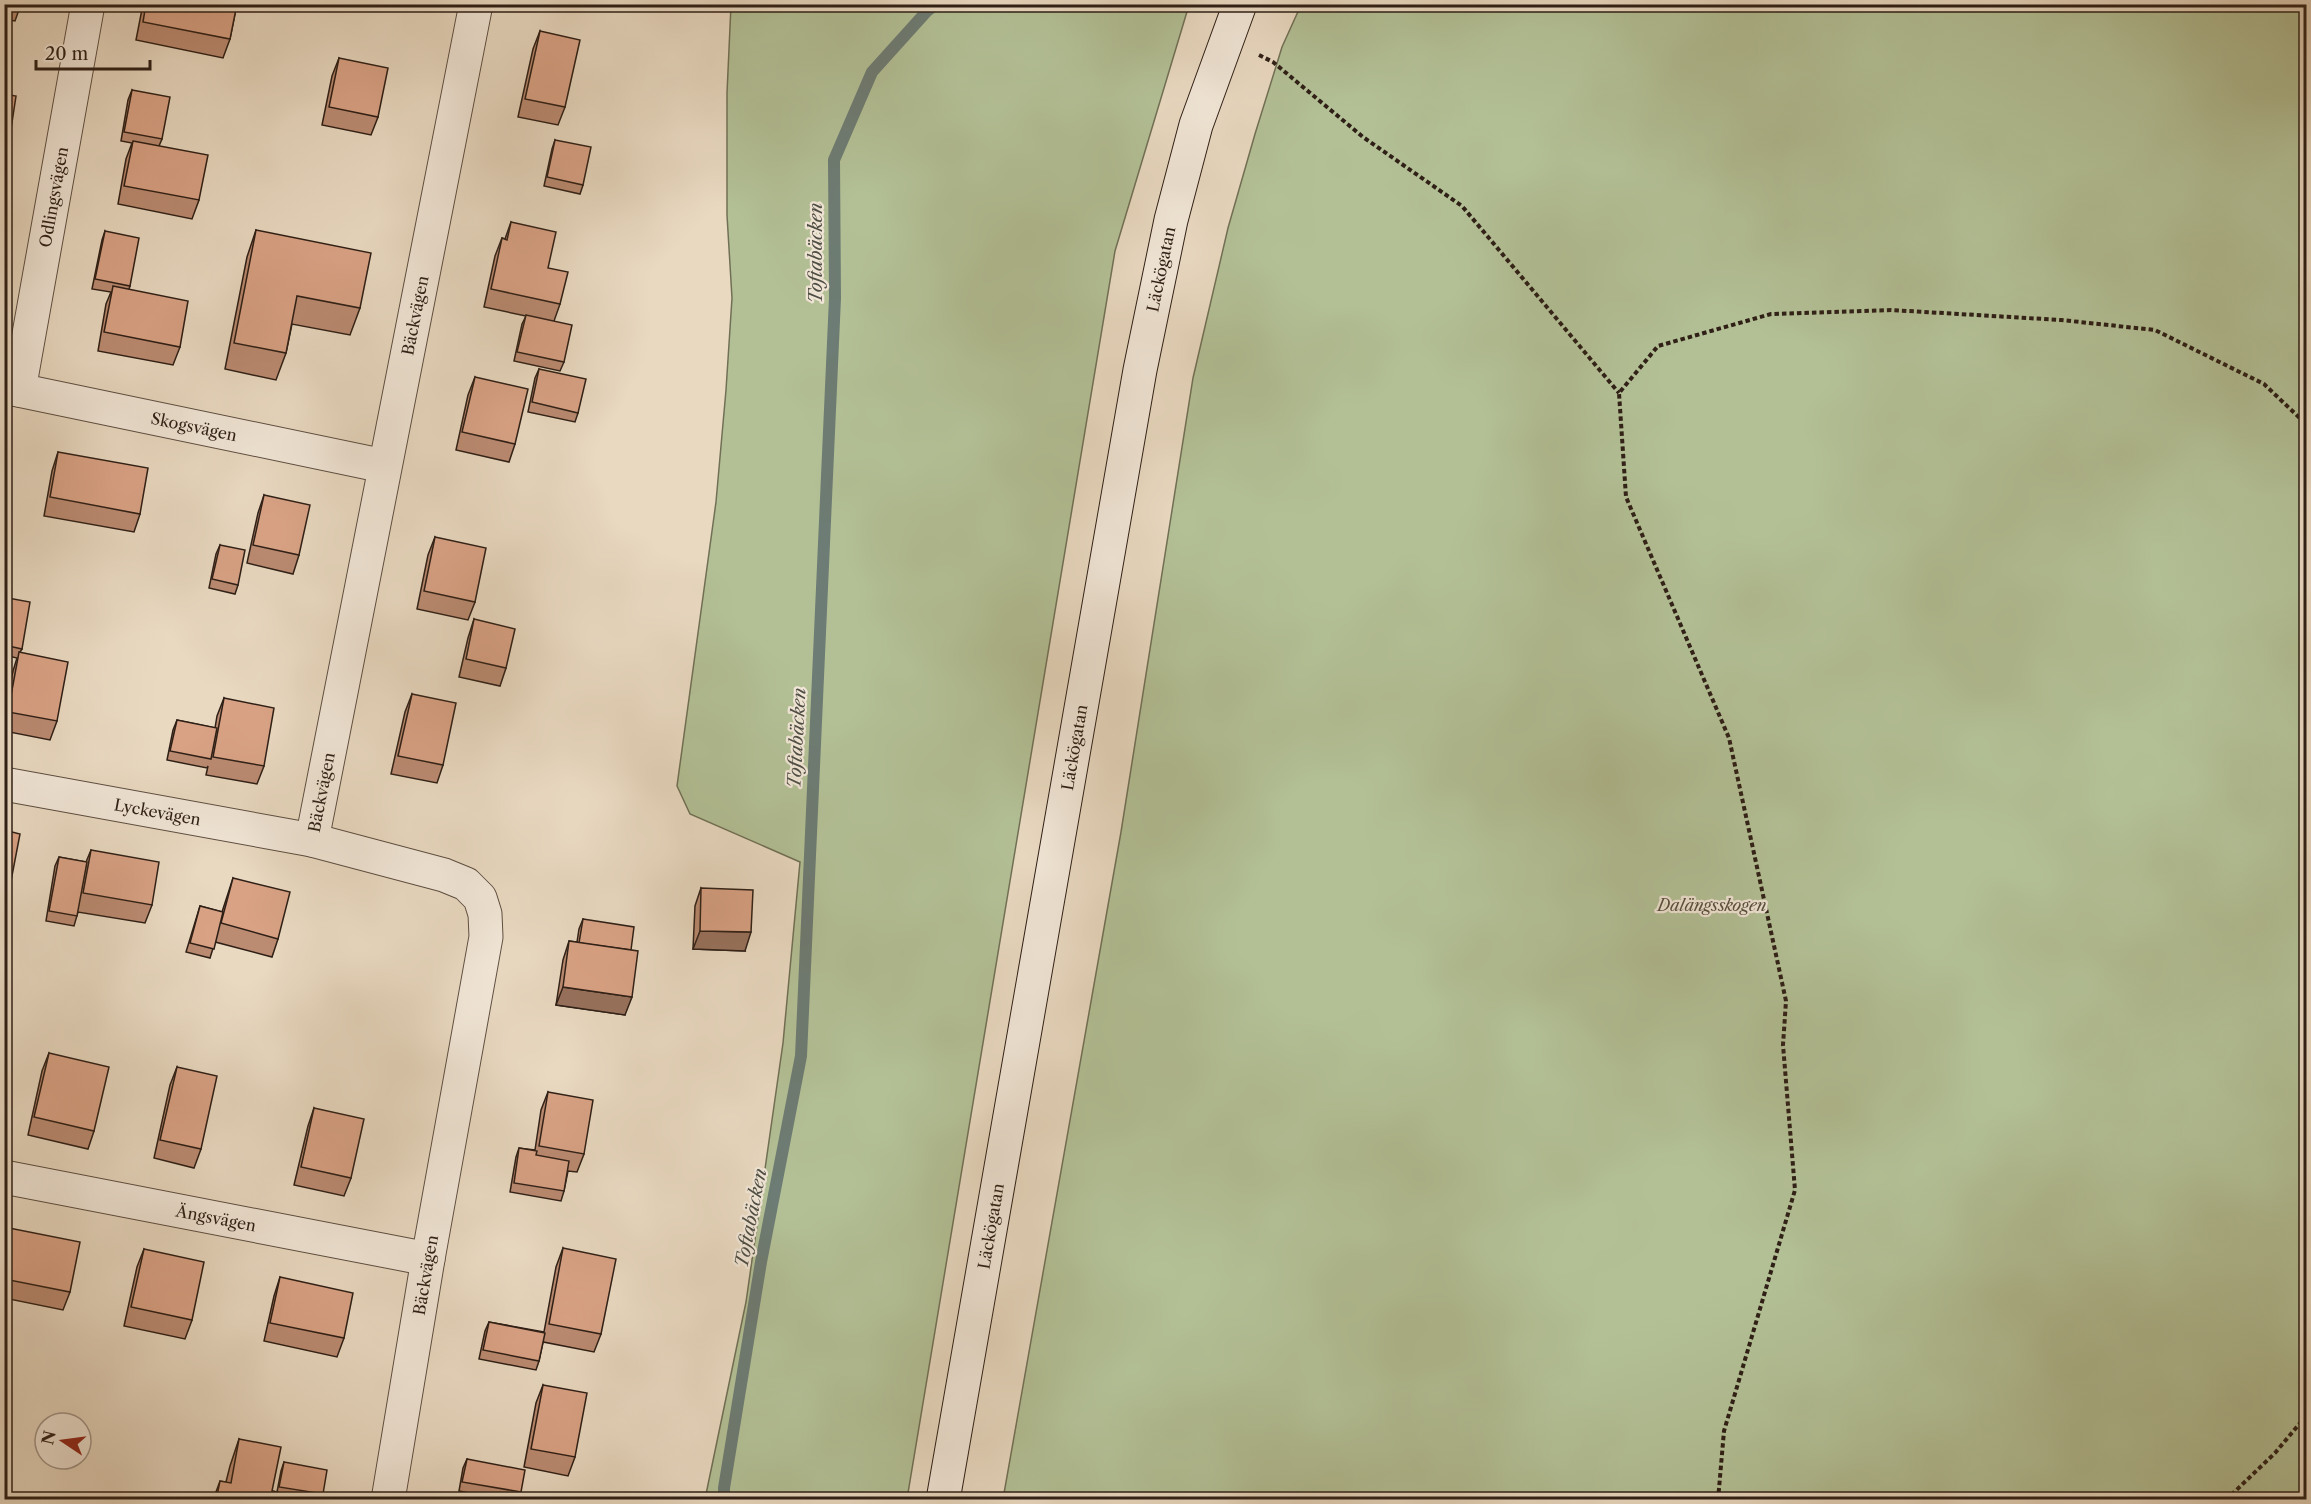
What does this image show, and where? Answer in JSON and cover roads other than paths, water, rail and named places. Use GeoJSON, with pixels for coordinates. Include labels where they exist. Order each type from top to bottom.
{"type":"FeatureCollection","features":[{"type":"Feature","properties":{"kind":"street","name":"Odlingsvägen"},"geometry":{"type":"LineString","coordinates":[[12,388],[88,4]]}},
{"type":"Feature","properties":{"kind":"street","name":"Bäckvägen"},"geometry":{"type":"LineString","coordinates":[[388,1500],[428,1259],[486,937],[485,914],[480,898],[466,884],[444,875],[312,840],[476,4]]}},
{"type":"Feature","properties":{"kind":"street","name":"Läckögatan"},"geometry":{"type":"LineString","coordinates":[[943,1500],[1140,370],[1171,220],[1196,125],[1240,4]]}},
{"type":"Feature","properties":{"kind":"street","name":"Skogsvägen"},"geometry":{"type":"LineString","coordinates":[[12,388],[384,466]]}},
{"type":"Feature","properties":{"kind":"street","name":"Lyckevägen"},"geometry":{"type":"LineString","coordinates":[[4,784],[312,840]]}},
{"type":"Feature","properties":{"kind":"street","name":"Ängsvägen"},"geometry":{"type":"LineString","coordinates":[[4,1177],[428,1259]]}},
{"type":"Feature","properties":{"kind":"waterway","name":"Toftabäcken"},"geometry":{"type":"LineString","coordinates":[[724,1500],[724,1488],[761,1262],[801,1056],[835,298],[834,160],[872,72],[936,4]]}},
{"type":"Feature","properties":{"kind":"park label","name":"Dalängsskogen"},"geometry":{"type":"Point","coordinates":[1712,905]}}]}
